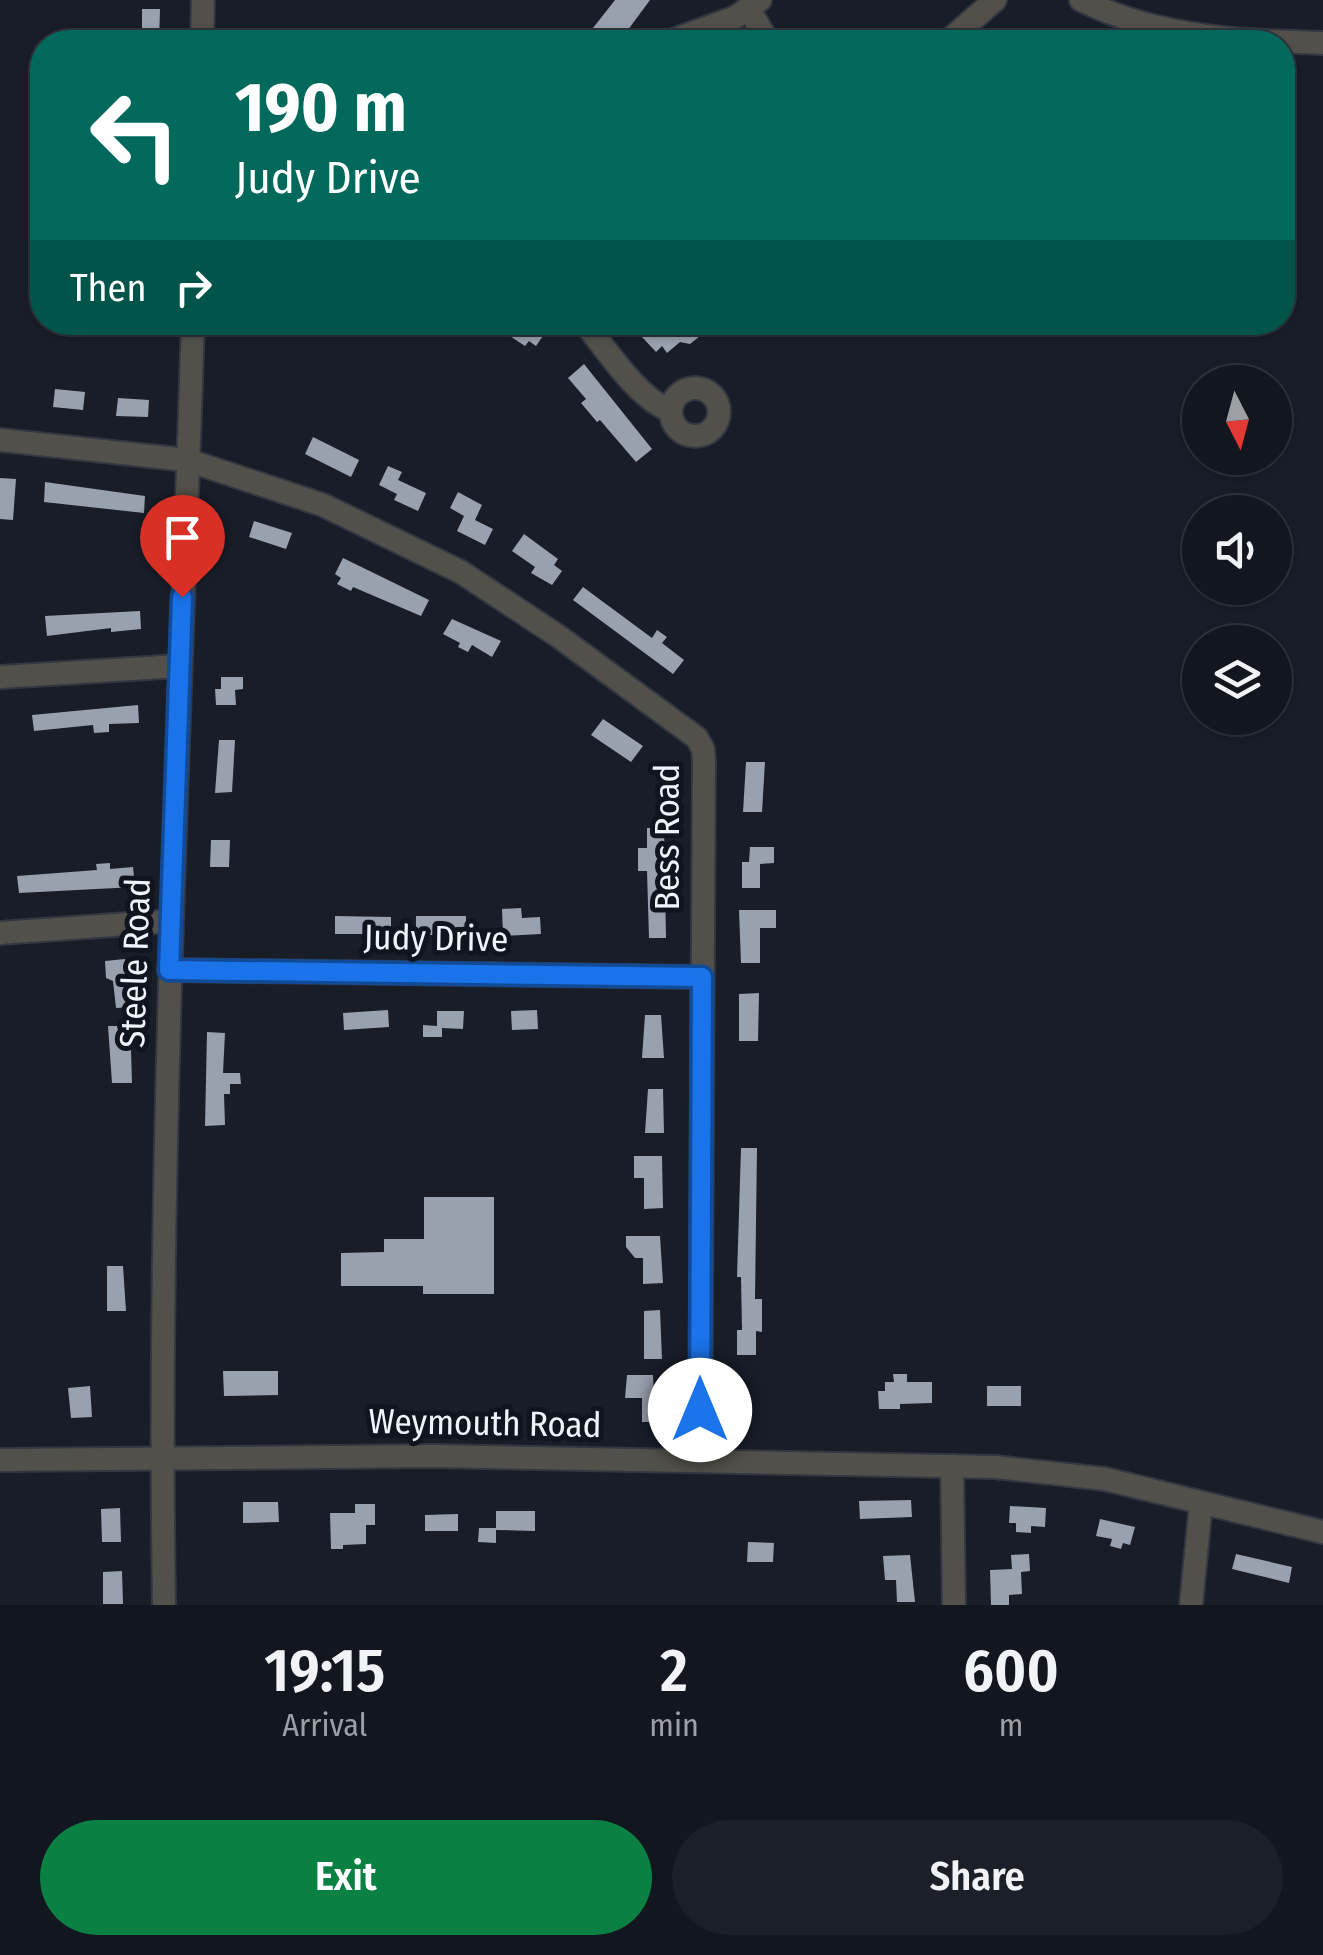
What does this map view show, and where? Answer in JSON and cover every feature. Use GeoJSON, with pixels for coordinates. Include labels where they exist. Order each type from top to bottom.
{"type":"FeatureCollection","features":[{"type":"Feature","properties":{"kind":"street"},"geometry":{"type":"LineString","coordinates":[[202,30],[203,0]]}},
{"type":"Feature","properties":{"kind":"street"},"geometry":{"type":"LineString","coordinates":[[961,30],[995,0]]}},
{"type":"Feature","properties":{"kind":"street"},"geometry":{"type":"LineString","coordinates":[[1080,0],[1132,22],[1163,30]]}},
{"type":"Feature","properties":{"kind":"street"},"geometry":{"type":"LineString","coordinates":[[701,30],[736,17],[754,4],[764,30]]}},
{"type":"Feature","properties":{"kind":"street"},"geometry":{"type":"LineString","coordinates":[[1295,41],[1323,43]]}},
{"type":"Feature","properties":{"kind":"street","name":"Steele Road"},"geometry":{"type":"LineString","coordinates":[[164,1605],[161,1457],[169,970],[192,335]]}},
{"type":"Feature","properties":{"kind":"street"},"geometry":{"type":"LineString","coordinates":[[595,335],[657,406],[671,410]]}},
{"type":"Feature","properties":{"kind":"street"},"geometry":{"type":"LineString","coordinates":[[0,440],[187,460]]}},
{"type":"Feature","properties":{"kind":"street","name":"Bess Road"},"geometry":{"type":"LineString","coordinates":[[187,460],[323,505],[460,572],[558,636],[697,738],[704,761],[700,1461]]}},
{"type":"Feature","properties":{"kind":"street"},"geometry":{"type":"LineString","coordinates":[[0,677],[179,666]]}},
{"type":"Feature","properties":{"kind":"street"},"geometry":{"type":"LineString","coordinates":[[0,933],[171,921]]}},
{"type":"Feature","properties":{"kind":"street","name":"Judy Drive"},"geometry":{"type":"LineString","coordinates":[[169,970],[702,977]]}},
{"type":"Feature","properties":{"kind":"street","name":"Weymouth Road"},"geometry":{"type":"LineString","coordinates":[[0,1460],[433,1456],[952,1466],[1105,1479],[1323,1532]]}},
{"type":"Feature","properties":{"kind":"street"},"geometry":{"type":"LineString","coordinates":[[952,1466],[954,1605]]}},
{"type":"Feature","properties":{"kind":"street"},"geometry":{"type":"LineString","coordinates":[[1191,1605],[1201,1502]]}},
{"type":"Feature","properties":{"kind":"building"},"geometry":{"type":"Polygon","coordinates":[[[615,0],[650,0],[628,30],[591,30],[615,0]]]}},
{"type":"Feature","properties":{"kind":"building"},"geometry":{"type":"Polygon","coordinates":[[[142,9],[160,9],[159,30],[142,30],[142,9]]]}},
{"type":"Feature","properties":{"kind":"building"},"geometry":{"type":"Polygon","coordinates":[[[508,335],[544,335],[536,346],[529,341],[525,346],[508,335]]]}},
{"type":"Feature","properties":{"kind":"building"},"geometry":{"type":"Polygon","coordinates":[[[640,335],[700,336],[690,344],[680,342],[667,353],[662,346],[656,352],[640,335]]]}},
{"type":"Feature","properties":{"kind":"building"},"geometry":{"type":"Polygon","coordinates":[[[584,364],[652,449],[636,462],[581,403],[586,399],[568,378],[584,364]]]}},
{"type":"Feature","properties":{"kind":"building"},"geometry":{"type":"Polygon","coordinates":[[[55,389],[85,392],[83,410],[53,407],[55,389]]]}},
{"type":"Feature","properties":{"kind":"building"},"geometry":{"type":"Polygon","coordinates":[[[118,398],[149,400],[148,417],[116,416],[118,398]]]}},
{"type":"Feature","properties":{"kind":"building"},"geometry":{"type":"Polygon","coordinates":[[[313,437],[359,460],[351,477],[305,454],[313,437]]]}},
{"type":"Feature","properties":{"kind":"building"},"geometry":{"type":"Polygon","coordinates":[[[388,466],[402,472],[398,480],[426,493],[418,511],[394,500],[397,494],[379,485],[388,466]]]}},
{"type":"Feature","properties":{"kind":"building"},"geometry":{"type":"Polygon","coordinates":[[[0,478],[16,479],[13,520],[0,519],[0,478]]]}},
{"type":"Feature","properties":{"kind":"building"},"geometry":{"type":"Polygon","coordinates":[[[45,482],[145,496],[144,513],[44,502],[45,482]]]}},
{"type":"Feature","properties":{"kind":"building"},"geometry":{"type":"Polygon","coordinates":[[[458,492],[482,505],[475,520],[493,529],[485,545],[457,531],[464,516],[450,508],[458,492]]]}},
{"type":"Feature","properties":{"kind":"building"},"geometry":{"type":"Polygon","coordinates":[[[254,521],[292,533],[286,549],[249,537],[254,521]]]}},
{"type":"Feature","properties":{"kind":"building"},"geometry":{"type":"Polygon","coordinates":[[[524,534],[558,559],[554,565],[562,571],[552,585],[531,573],[535,567],[512,551],[524,534]]]}},
{"type":"Feature","properties":{"kind":"building"},"geometry":{"type":"Polygon","coordinates":[[[343,558],[429,600],[421,616],[337,584],[341,578],[335,574],[343,558]]]}},
{"type":"Feature","properties":{"kind":"building"},"geometry":{"type":"Polygon","coordinates":[[[583,587],[652,638],[657,630],[667,637],[662,643],[684,660],[673,674],[573,600],[583,587]]]}},
{"type":"Feature","properties":{"kind":"building"},"geometry":{"type":"Polygon","coordinates":[[[140,611],[141,629],[111,632],[111,628],[47,636],[45,616],[140,611]]]}},
{"type":"Feature","properties":{"kind":"building"},"geometry":{"type":"Polygon","coordinates":[[[452,619],[501,641],[492,657],[472,645],[468,652],[443,634],[452,619]]]}},
{"type":"Feature","properties":{"kind":"building"},"geometry":{"type":"Polygon","coordinates":[[[221,677],[243,677],[243,689],[235,690],[236,705],[216,705],[215,689],[221,689],[221,677]]]}},
{"type":"Feature","properties":{"kind":"building"},"geometry":{"type":"Polygon","coordinates":[[[138,705],[139,723],[109,724],[109,732],[94,733],[93,725],[34,731],[32,715],[138,705]]]}},
{"type":"Feature","properties":{"kind":"building"},"geometry":{"type":"Polygon","coordinates":[[[603,719],[643,746],[631,762],[591,735],[603,719]]]}},
{"type":"Feature","properties":{"kind":"building"},"geometry":{"type":"Polygon","coordinates":[[[219,740],[235,740],[232,792],[215,793],[219,740]]]}},
{"type":"Feature","properties":{"kind":"building"},"geometry":{"type":"Polygon","coordinates":[[[746,762],[765,762],[762,812],[743,812],[746,762]]]}},
{"type":"Feature","properties":{"kind":"building"},"geometry":{"type":"Polygon","coordinates":[[[647,828],[664,828],[666,938],[649,938],[647,871],[638,871],[638,848],[647,848],[647,828]]]}},
{"type":"Feature","properties":{"kind":"building"},"geometry":{"type":"Polygon","coordinates":[[[211,840],[230,840],[229,867],[210,867],[211,840]]]}},
{"type":"Feature","properties":{"kind":"building"},"geometry":{"type":"Polygon","coordinates":[[[750,847],[774,847],[774,863],[760,864],[760,888],[742,888],[742,862],[749,862],[750,847]]]}},
{"type":"Feature","properties":{"kind":"building"},"geometry":{"type":"Polygon","coordinates":[[[110,863],[110,869],[133,867],[135,887],[19,893],[17,876],[97,870],[96,864],[110,863]]]}},
{"type":"Feature","properties":{"kind":"building"},"geometry":{"type":"Polygon","coordinates":[[[521,908],[522,918],[540,917],[541,934],[503,936],[502,909],[521,908]]]}},
{"type":"Feature","properties":{"kind":"building"},"geometry":{"type":"Polygon","coordinates":[[[739,910],[776,910],[776,928],[760,928],[760,963],[741,963],[739,910]]]}},
{"type":"Feature","properties":{"kind":"building"},"geometry":{"type":"Polygon","coordinates":[[[335,916],[391,917],[391,934],[335,934],[335,916]]]}},
{"type":"Feature","properties":{"kind":"building"},"geometry":{"type":"Polygon","coordinates":[[[416,916],[466,916],[466,935],[416,935],[416,916]]]}},
{"type":"Feature","properties":{"kind":"building"},"geometry":{"type":"Polygon","coordinates":[[[125,959],[134,1007],[116,1008],[113,981],[106,978],[105,961],[125,959]]]}},
{"type":"Feature","properties":{"kind":"building"},"geometry":{"type":"Polygon","coordinates":[[[759,993],[758,1041],[739,1041],[739,994],[759,993]]]}},
{"type":"Feature","properties":{"kind":"building"},"geometry":{"type":"Polygon","coordinates":[[[388,1010],[389,1027],[344,1030],[343,1013],[388,1010]]]}},
{"type":"Feature","properties":{"kind":"building"},"geometry":{"type":"Polygon","coordinates":[[[537,1010],[538,1029],[512,1030],[511,1011],[537,1010]]]}},
{"type":"Feature","properties":{"kind":"building"},"geometry":{"type":"Polygon","coordinates":[[[437,1011],[464,1011],[463,1029],[442,1028],[442,1037],[423,1037],[423,1025],[437,1026],[437,1011]]]}},
{"type":"Feature","properties":{"kind":"building"},"geometry":{"type":"Polygon","coordinates":[[[645,1015],[661,1015],[664,1058],[642,1058],[645,1015]]]}},
{"type":"Feature","properties":{"kind":"building"},"geometry":{"type":"Polygon","coordinates":[[[108,1026],[125,1026],[125,1051],[131,1050],[132,1083],[112,1083],[108,1026]]]}},
{"type":"Feature","properties":{"kind":"building"},"geometry":{"type":"Polygon","coordinates":[[[207,1032],[225,1033],[223,1073],[240,1073],[241,1084],[230,1084],[230,1094],[224,1094],[225,1125],[205,1126],[207,1032]]]}},
{"type":"Feature","properties":{"kind":"building"},"geometry":{"type":"Polygon","coordinates":[[[648,1089],[663,1089],[664,1133],[645,1133],[648,1089]]]}},
{"type":"Feature","properties":{"kind":"building"},"geometry":{"type":"Polygon","coordinates":[[[741,1148],[757,1148],[755,1299],[762,1299],[762,1332],[756,1331],[756,1355],[737,1355],[737,1330],[742,1330],[741,1277],[737,1277],[741,1148]]]}},
{"type":"Feature","properties":{"kind":"building"},"geometry":{"type":"Polygon","coordinates":[[[634,1156],[662,1156],[663,1208],[644,1209],[644,1178],[634,1178],[634,1156]]]}},
{"type":"Feature","properties":{"kind":"building"},"geometry":{"type":"Polygon","coordinates":[[[424,1197],[494,1197],[494,1294],[423,1294],[423,1286],[341,1286],[341,1253],[384,1252],[384,1239],[424,1239],[424,1197]]]}},
{"type":"Feature","properties":{"kind":"building"},"geometry":{"type":"Polygon","coordinates":[[[626,1236],[660,1236],[663,1283],[643,1284],[643,1258],[635,1258],[626,1247],[626,1236]]]}},
{"type":"Feature","properties":{"kind":"building"},"geometry":{"type":"Polygon","coordinates":[[[107,1266],[123,1266],[126,1311],[107,1311],[107,1266]]]}},
{"type":"Feature","properties":{"kind":"building"},"geometry":{"type":"Polygon","coordinates":[[[660,1310],[662,1359],[644,1359],[644,1311],[660,1310]]]}},
{"type":"Feature","properties":{"kind":"building"},"geometry":{"type":"Polygon","coordinates":[[[223,1371],[278,1371],[278,1395],[224,1396],[223,1371]]]}},
{"type":"Feature","properties":{"kind":"building"},"geometry":{"type":"Polygon","coordinates":[[[893,1374],[907,1374],[907,1382],[932,1382],[932,1403],[879,1409],[878,1391],[885,1391],[885,1382],[894,1382],[893,1374]]]}},
{"type":"Feature","properties":{"kind":"building"},"geometry":{"type":"Polygon","coordinates":[[[627,1375],[653,1375],[654,1395],[661,1394],[660,1422],[642,1422],[642,1398],[625,1398],[627,1375]]]}},
{"type":"Feature","properties":{"kind":"building"},"geometry":{"type":"Polygon","coordinates":[[[90,1386],[92,1417],[71,1418],[68,1388],[90,1386]]]}},
{"type":"Feature","properties":{"kind":"building"},"geometry":{"type":"Polygon","coordinates":[[[987,1386],[1021,1386],[1021,1406],[987,1406],[987,1386]]]}},
{"type":"Feature","properties":{"kind":"building"},"geometry":{"type":"Polygon","coordinates":[[[911,1500],[912,1517],[860,1519],[859,1501],[911,1500]]]}},
{"type":"Feature","properties":{"kind":"building"},"geometry":{"type":"Polygon","coordinates":[[[243,1502],[278,1502],[279,1522],[243,1523],[243,1502]]]}},
{"type":"Feature","properties":{"kind":"building"},"geometry":{"type":"Polygon","coordinates":[[[355,1504],[375,1504],[375,1525],[366,1525],[366,1544],[331,1549],[330,1513],[355,1513],[355,1504]]]}},
{"type":"Feature","properties":{"kind":"building"},"geometry":{"type":"Polygon","coordinates":[[[1010,1506],[1046,1508],[1045,1527],[1031,1526],[1031,1533],[1016,1532],[1016,1523],[1009,1523],[1010,1506]]]}},
{"type":"Feature","properties":{"kind":"building"},"geometry":{"type":"Polygon","coordinates":[[[120,1508],[121,1542],[102,1542],[101,1509],[120,1508]]]}},
{"type":"Feature","properties":{"kind":"building"},"geometry":{"type":"Polygon","coordinates":[[[496,1511],[535,1511],[535,1531],[496,1530],[496,1543],[478,1542],[479,1528],[496,1528],[496,1511]]]}},
{"type":"Feature","properties":{"kind":"building"},"geometry":{"type":"Polygon","coordinates":[[[458,1514],[458,1531],[425,1531],[425,1515],[458,1514]]]}},
{"type":"Feature","properties":{"kind":"building"},"geometry":{"type":"Polygon","coordinates":[[[1100,1519],[1135,1527],[1130,1545],[1123,1543],[1121,1549],[1110,1546],[1112,1539],[1096,1536],[1100,1519]]]}},
{"type":"Feature","properties":{"kind":"building"},"geometry":{"type":"Polygon","coordinates":[[[748,1542],[774,1543],[773,1562],[747,1562],[748,1542]]]}},
{"type":"Feature","properties":{"kind":"building"},"geometry":{"type":"Polygon","coordinates":[[[1029,1554],[1030,1571],[1021,1572],[1022,1594],[1009,1595],[1009,1605],[991,1605],[990,1570],[1012,1569],[1011,1555],[1029,1554]]]}},
{"type":"Feature","properties":{"kind":"building"},"geometry":{"type":"Polygon","coordinates":[[[1236,1554],[1292,1567],[1289,1583],[1232,1569],[1236,1554]]]}},
{"type":"Feature","properties":{"kind":"building"},"geometry":{"type":"Polygon","coordinates":[[[910,1555],[915,1602],[897,1602],[896,1580],[885,1580],[883,1556],[910,1555]]]}},
{"type":"Feature","properties":{"kind":"building"},"geometry":{"type":"Polygon","coordinates":[[[122,1571],[123,1604],[103,1604],[103,1572],[122,1571]]]}},
{"type":"Feature","properties":{"kind":"route"},"geometry":{"type":"LineString","coordinates":[[182,597],[169,970],[702,977],[700,1410]]}}]}
